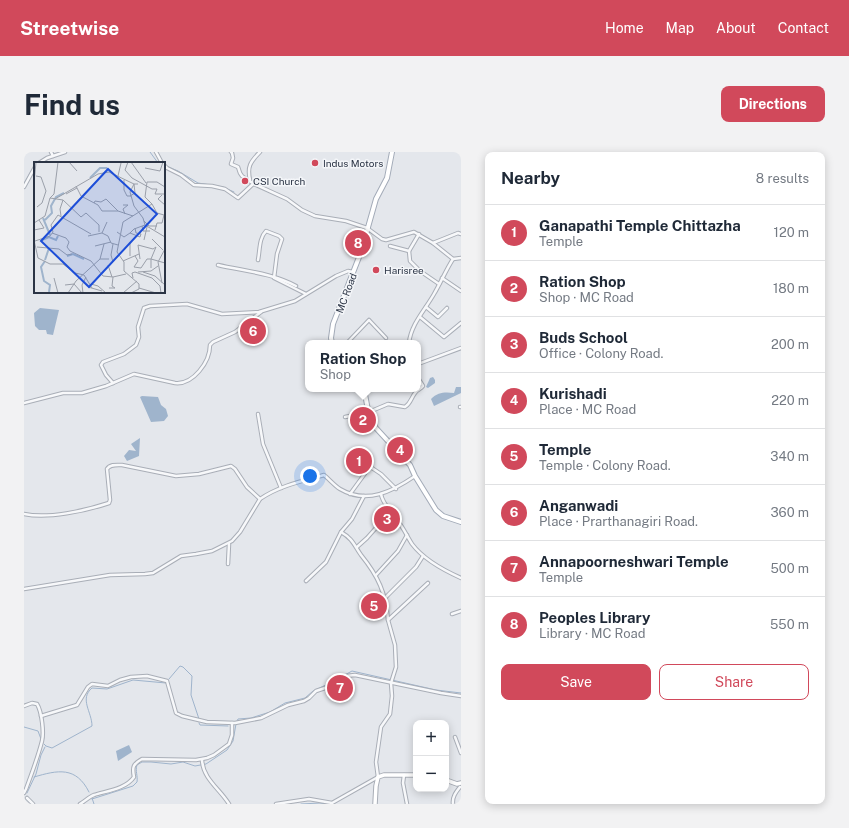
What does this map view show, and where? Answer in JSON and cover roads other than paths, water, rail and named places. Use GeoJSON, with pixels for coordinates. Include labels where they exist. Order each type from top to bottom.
{"type":"FeatureCollection","features":[{"type":"Feature","properties":{"kind":"main road","name":"MC Road"},"geometry":{"type":"LineString","coordinates":[[331,340],[333,324],[354,272],[376,199],[387,178],[392,152]]}},
{"type":"Feature","properties":{"kind":"main road"},"geometry":{"type":"LineString","coordinates":[[365,392],[369,412],[376,427],[410,465],[415,476],[439,514],[461,522]]}},
{"type":"Feature","properties":{"kind":"street"},"geometry":{"type":"LineString","coordinates":[[40,162],[52,154],[66,152]]}},
{"type":"Feature","properties":{"kind":"street"},"geometry":{"type":"LineString","coordinates":[[156,152],[162,162]]}},
{"type":"Feature","properties":{"kind":"street"},"geometry":{"type":"LineString","coordinates":[[231,152],[233,158],[231,164],[238,167],[242,176],[254,184],[288,199],[302,210],[315,216],[346,221],[368,228],[382,239],[386,240],[414,232],[433,243],[454,259],[461,258]]}},
{"type":"Feature","properties":{"kind":"street"},"geometry":{"type":"LineString","coordinates":[[250,181],[248,171],[249,165],[260,152]]}},
{"type":"Feature","properties":{"kind":"street"},"geometry":{"type":"LineString","coordinates":[[165,166],[181,175],[194,185],[212,186],[225,189],[238,198],[251,185],[254,184]]}},
{"type":"Feature","properties":{"kind":"street"},"geometry":{"type":"LineString","coordinates":[[24,186],[34,169]]}},
{"type":"Feature","properties":{"kind":"street"},"geometry":{"type":"LineString","coordinates":[[258,260],[264,233],[266,231],[280,236],[282,239],[274,277]]}},
{"type":"Feature","properties":{"kind":"street"},"geometry":{"type":"LineString","coordinates":[[433,243],[458,233],[461,234]]}},
{"type":"Feature","properties":{"kind":"street"},"geometry":{"type":"LineString","coordinates":[[419,234],[410,251],[410,261],[420,271],[439,284]]}},
{"type":"Feature","properties":{"kind":"street"},"geometry":{"type":"LineString","coordinates":[[390,246],[410,251]]}},
{"type":"Feature","properties":{"kind":"street"},"geometry":{"type":"LineString","coordinates":[[410,340],[414,326],[454,259]]}},
{"type":"Feature","properties":{"kind":"street"},"geometry":{"type":"LineString","coordinates":[[218,265],[274,277],[296,286]]}},
{"type":"Feature","properties":{"kind":"street"},"geometry":{"type":"LineString","coordinates":[[113,383],[106,375],[101,365],[103,362],[124,354],[136,345],[139,336],[137,331],[144,308],[150,306],[186,304],[222,314],[263,311],[295,302],[324,282],[341,273],[348,271],[354,272]]}},
{"type":"Feature","properties":{"kind":"street"},"geometry":{"type":"LineString","coordinates":[[274,277],[275,279],[306,294]]}},
{"type":"Feature","properties":{"kind":"street"},"geometry":{"type":"LineString","coordinates":[[442,278],[461,291]]}},
{"type":"Feature","properties":{"kind":"street"},"geometry":{"type":"LineString","coordinates":[[426,306],[438,317],[447,308]]}},
{"type":"Feature","properties":{"kind":"street"},"geometry":{"type":"LineString","coordinates":[[24,403],[63,393],[82,393],[113,383],[134,374],[181,384],[199,371],[210,351],[210,345],[213,342],[236,332],[263,311]]}},
{"type":"Feature","properties":{"kind":"street"},"geometry":{"type":"LineString","coordinates":[[420,317],[444,337],[461,323]]}},
{"type":"Feature","properties":{"kind":"street"},"geometry":{"type":"LineString","coordinates":[[350,340],[368,320],[386,338]]}},
{"type":"Feature","properties":{"kind":"street"},"geometry":{"type":"LineString","coordinates":[[421,363],[461,348]]}},
{"type":"Feature","properties":{"kind":"street"},"geometry":{"type":"LineString","coordinates":[[345,417],[369,412],[388,404],[405,407],[411,401],[416,392]]}},
{"type":"Feature","properties":{"kind":"street"},"geometry":{"type":"LineString","coordinates":[[258,414],[263,444],[281,488]]}},
{"type":"Feature","properties":{"kind":"street"},"geometry":{"type":"LineString","coordinates":[[24,514],[37,516],[63,513],[89,509],[109,503],[107,469],[109,466],[115,465],[122,465],[176,476],[199,474],[231,466],[236,469],[247,487],[260,500]]}},
{"type":"Feature","properties":{"kind":"street"},"geometry":{"type":"LineString","coordinates":[[350,494],[369,468],[372,468],[381,474],[396,489]]}},
{"type":"Feature","properties":{"kind":"street"},"geometry":{"type":"LineString","coordinates":[[24,589],[110,575],[153,573],[181,556],[206,553],[229,543],[240,532],[260,500],[281,488],[324,475],[339,489],[350,494],[364,496],[380,494],[396,489],[415,476]]}},
{"type":"Feature","properties":{"kind":"street"},"geometry":{"type":"LineString","coordinates":[[380,494],[415,547],[423,556],[461,578]]}},
{"type":"Feature","properties":{"kind":"street"},"geometry":{"type":"LineString","coordinates":[[306,581],[326,562],[341,532],[352,519],[364,496]]}},
{"type":"Feature","properties":{"kind":"street"},"geometry":{"type":"LineString","coordinates":[[357,547],[359,543],[391,512]]}},
{"type":"Feature","properties":{"kind":"street"},"geometry":{"type":"LineString","coordinates":[[341,532],[353,541],[376,575],[385,598],[388,620],[395,645],[396,671],[392,681],[390,714],[381,727],[376,762],[378,777],[375,804]]}},
{"type":"Feature","properties":{"kind":"street"},"geometry":{"type":"LineString","coordinates":[[376,575],[398,551],[407,535]]}},
{"type":"Feature","properties":{"kind":"street"},"geometry":{"type":"LineString","coordinates":[[228,564],[229,543]]}},
{"type":"Feature","properties":{"kind":"street"},"geometry":{"type":"LineString","coordinates":[[385,598],[416,567],[423,556]]}},
{"type":"Feature","properties":{"kind":"street"},"geometry":{"type":"LineString","coordinates":[[388,620],[428,583]]}},
{"type":"Feature","properties":{"kind":"street"},"geometry":{"type":"LineString","coordinates":[[452,614],[461,611]]}},
{"type":"Feature","properties":{"kind":"street"},"geometry":{"type":"LineString","coordinates":[[42,716],[76,705],[88,687],[92,684],[108,686],[120,680],[131,677],[147,676],[167,681],[174,710],[179,715],[207,722],[233,723],[261,718],[288,705],[304,701],[316,690],[328,687],[346,676],[355,675],[392,681],[461,696]]}},
{"type":"Feature","properties":{"kind":"street"},"geometry":{"type":"LineString","coordinates":[[24,706],[32,703],[37,704],[42,716],[43,740],[24,793]]}},
{"type":"Feature","properties":{"kind":"street"},"geometry":{"type":"LineString","coordinates":[[80,804],[92,796],[115,789],[133,779],[133,767],[136,762],[142,759],[202,761],[214,755],[229,744],[232,735],[233,723]]}},
{"type":"Feature","properties":{"kind":"street"},"geometry":{"type":"LineString","coordinates":[[455,737],[461,753]]}},
{"type":"Feature","properties":{"kind":"street"},"geometry":{"type":"LineString","coordinates":[[202,761],[204,770],[212,784],[218,789],[229,804]]}},
{"type":"Feature","properties":{"kind":"street"},"geometry":{"type":"LineString","coordinates":[[276,804],[308,799],[332,803],[378,777],[384,775],[413,775]]}},
{"type":"Feature","properties":{"kind":"street"},"geometry":{"type":"LineString","coordinates":[[404,775],[407,804]]}},
{"type":"Feature","properties":{"kind":"street"},"geometry":{"type":"LineString","coordinates":[[449,781],[460,785],[453,800],[453,804]]}},
{"type":"Feature","properties":{"kind":"street"},"geometry":{"type":"LineString","coordinates":[[27,798],[34,804]]}},
{"type":"Feature","properties":{"kind":"water"},"geometry":{"type":"Polygon","coordinates":[[[40,308],[59,310],[53,335],[47,334],[46,330],[39,330],[35,326],[34,313],[40,308]]]}},
{"type":"Feature","properties":{"kind":"water"},"geometry":{"type":"Polygon","coordinates":[[[433,377],[435,383],[428,388],[426,387],[430,378],[433,377]]]}},
{"type":"Feature","properties":{"kind":"water"},"geometry":{"type":"Polygon","coordinates":[[[456,387],[461,387],[461,393],[434,406],[431,399],[442,393],[454,393],[456,387]]]}},
{"type":"Feature","properties":{"kind":"water"},"geometry":{"type":"Polygon","coordinates":[[[140,397],[158,397],[161,405],[166,409],[168,416],[164,421],[151,422],[140,397]]]}},
{"type":"Feature","properties":{"kind":"water"},"geometry":{"type":"Polygon","coordinates":[[[140,438],[139,456],[127,461],[124,456],[129,450],[136,451],[131,444],[140,438]]]}},
{"type":"Feature","properties":{"kind":"water"},"geometry":{"type":"Polygon","coordinates":[[[129,745],[132,752],[118,761],[116,751],[129,745]]]}},
{"type":"Feature","properties":{"kind":"waterway"},"geometry":{"type":"LineString","coordinates":[[150,152],[157,162]]}},
{"type":"Feature","properties":{"kind":"waterway"},"geometry":{"type":"LineString","coordinates":[[166,166],[178,171],[198,183],[223,187],[234,192]]}},
{"type":"Feature","properties":{"kind":"waterway"},"geometry":{"type":"LineString","coordinates":[[25,182],[33,168]]}},
{"type":"Feature","properties":{"kind":"waterway"},"geometry":{"type":"LineString","coordinates":[[169,679],[180,666],[192,676],[191,695],[199,719]]}},
{"type":"Feature","properties":{"kind":"waterway"},"geometry":{"type":"LineString","coordinates":[[237,721],[238,719],[251,718],[270,712],[285,703],[305,698],[313,691],[352,671],[436,690],[461,693]]}},
{"type":"Feature","properties":{"kind":"waterway"},"geometry":{"type":"LineString","coordinates":[[44,744],[52,748],[92,726],[86,701],[88,692],[92,688],[107,689],[133,680],[166,683]]}},
{"type":"Feature","properties":{"kind":"waterway"},"geometry":{"type":"LineString","coordinates":[[199,723],[200,725],[228,726]]}},
{"type":"Feature","properties":{"kind":"waterway"},"geometry":{"type":"LineString","coordinates":[[92,799],[133,786],[137,782],[137,765],[142,762],[171,764],[183,762],[195,766],[206,764],[227,750],[233,741],[236,724]]}},
{"type":"Feature","properties":{"kind":"waterway"},"geometry":{"type":"LineString","coordinates":[[24,727],[38,731],[41,739]]}},
{"type":"Feature","properties":{"kind":"waterway"},"geometry":{"type":"LineString","coordinates":[[27,793],[36,774],[41,755],[45,747]]}},
{"type":"Feature","properties":{"kind":"waterway"},"geometry":{"type":"LineString","coordinates":[[34,777],[51,773],[66,772],[78,778],[89,792]]}},
{"type":"Feature","properties":{"kind":"waterway"},"geometry":{"type":"LineString","coordinates":[[92,798],[94,804]]}},
{"type":"Feature","properties":{"kind":"waterway"},"geometry":{"type":"LineString","coordinates":[[301,804],[327,804]]}},
{"type":"Feature","properties":{"kind":"place","name":"Indus Motors"},"geometry":{"type":"Point","coordinates":[315,163]}},
{"type":"Feature","properties":{"kind":"place","name":"CSI Church"},"geometry":{"type":"Point","coordinates":[245,181]}},
{"type":"Feature","properties":{"kind":"place","name":"Peoples Library"},"geometry":{"type":"Point","coordinates":[358,243]}},
{"type":"Feature","properties":{"kind":"place","name":"Harisree"},"geometry":{"type":"Point","coordinates":[376,270]}},
{"type":"Feature","properties":{"kind":"place","name":"Anganwadi"},"geometry":{"type":"Point","coordinates":[253,331]}},
{"type":"Feature","properties":{"kind":"place","name":"Ration Shop"},"geometry":{"type":"Point","coordinates":[363,420]}},
{"type":"Feature","properties":{"kind":"place","name":"Kurishadi"},"geometry":{"type":"Point","coordinates":[400,450]}},
{"type":"Feature","properties":{"kind":"place","name":"Ganapathi Temple Chittazha"},"geometry":{"type":"Point","coordinates":[359,461]}},
{"type":"Feature","properties":{"kind":"place","name":"Buds School"},"geometry":{"type":"Point","coordinates":[387,519]}},
{"type":"Feature","properties":{"kind":"place","name":"Temple"},"geometry":{"type":"Point","coordinates":[374,606]}},
{"type":"Feature","properties":{"kind":"place","name":"Annapoorneshwari Temple"},"geometry":{"type":"Point","coordinates":[340,688]}}]}
